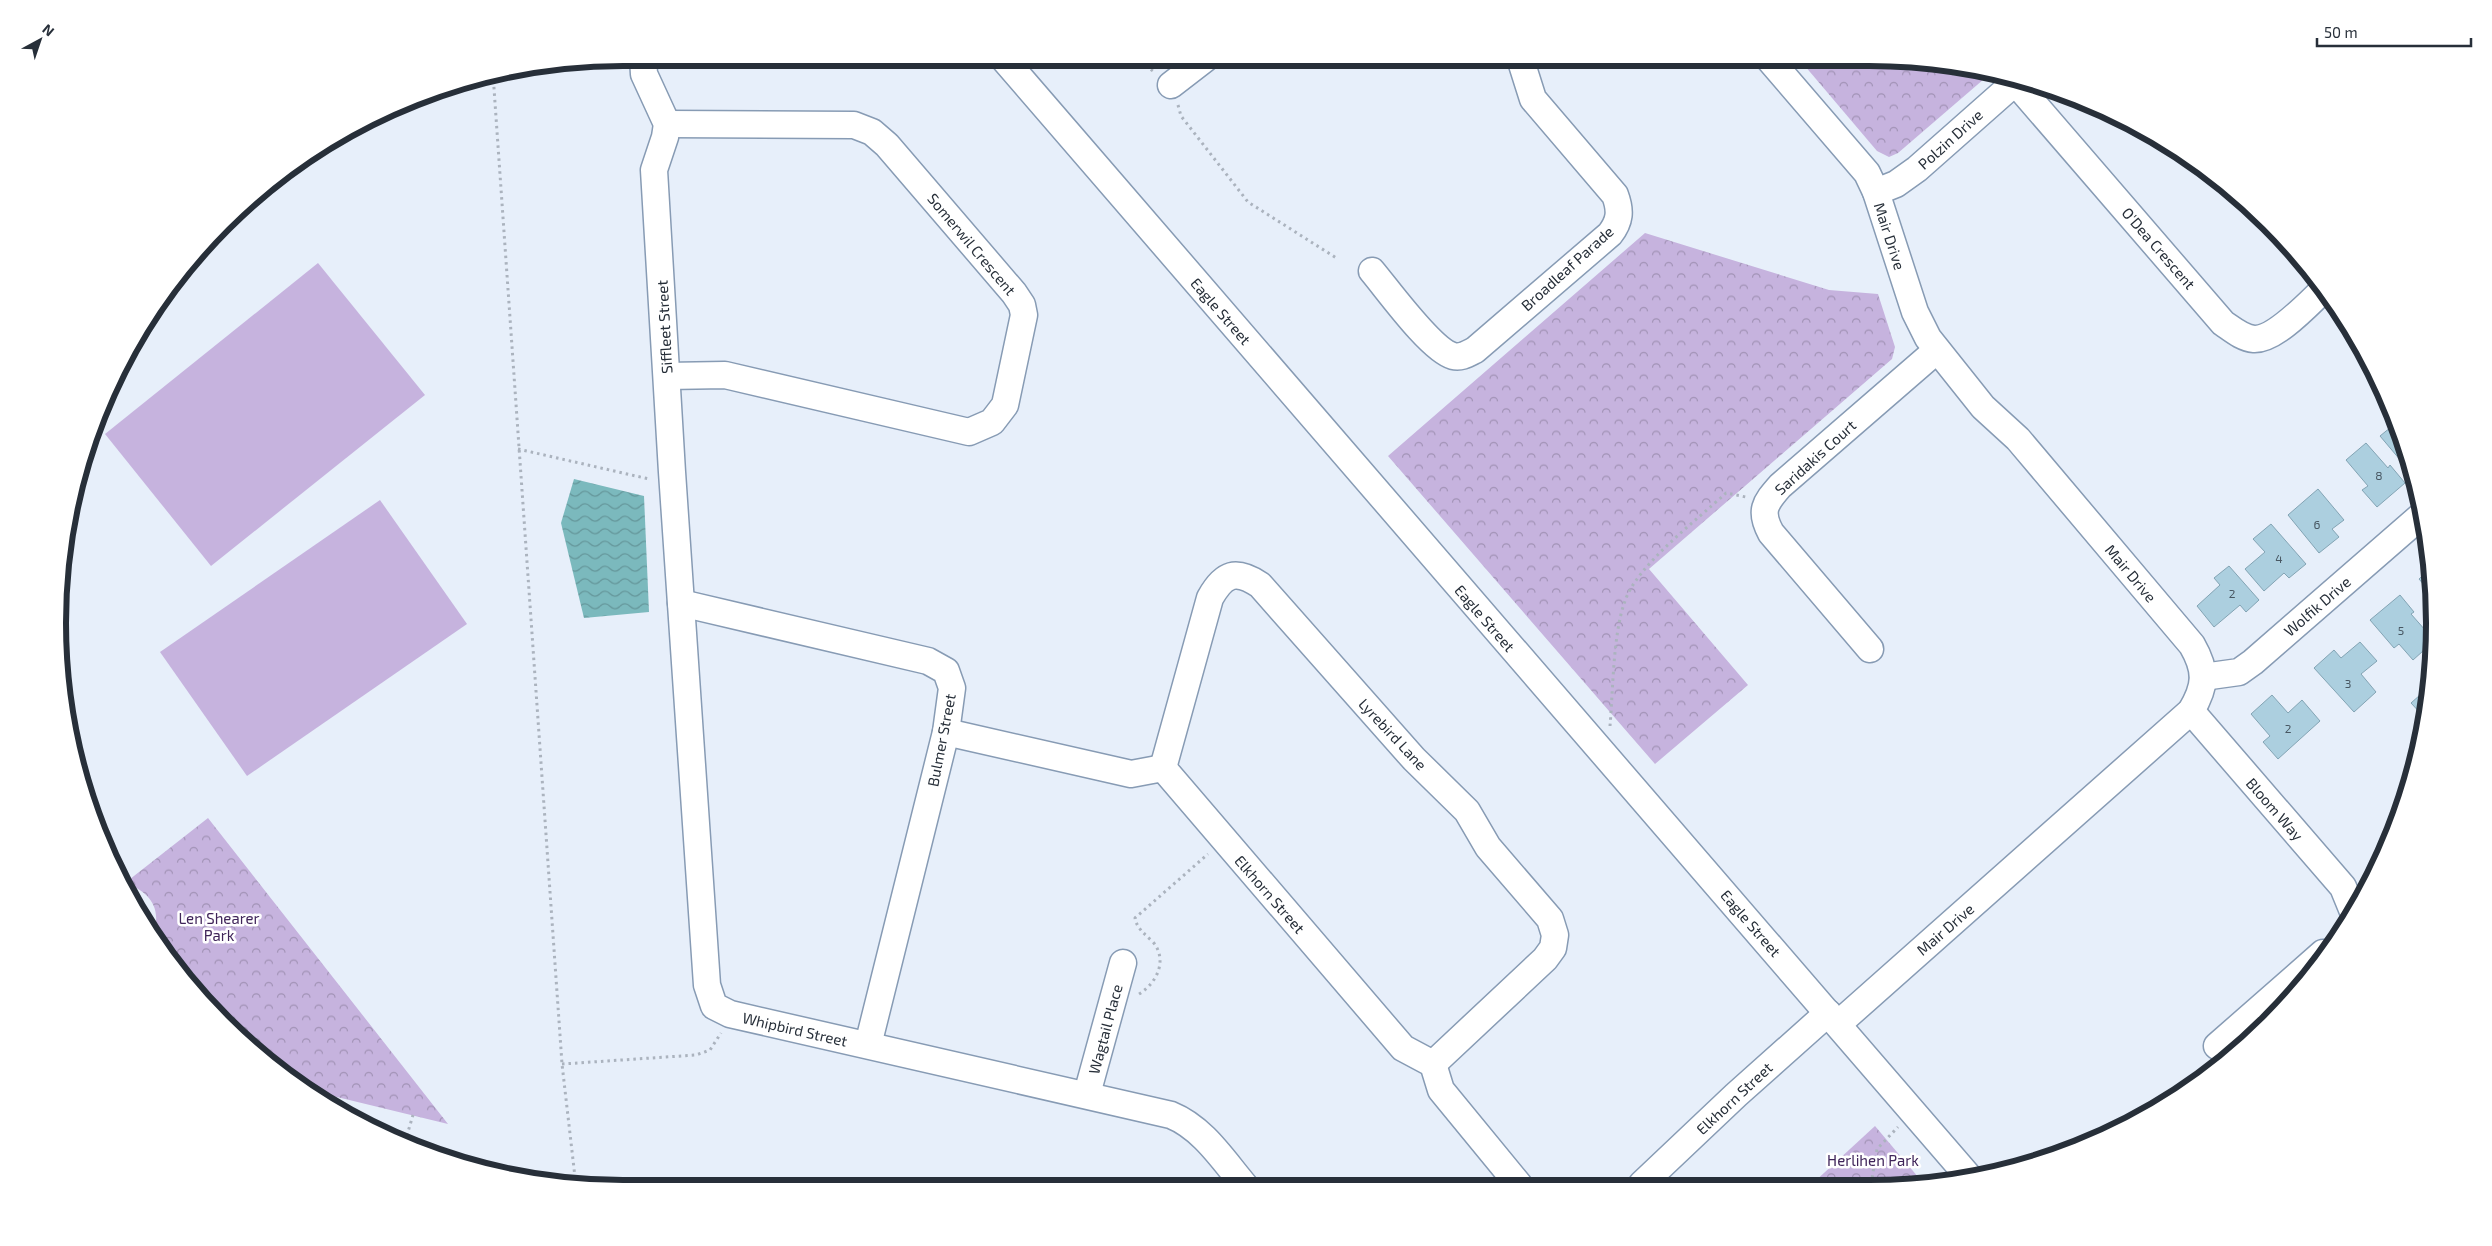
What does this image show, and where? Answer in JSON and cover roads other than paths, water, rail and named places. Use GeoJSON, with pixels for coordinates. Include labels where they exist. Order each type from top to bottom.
{"type":"FeatureCollection","features":[{"type":"Feature","properties":{"kind":"street"},"geometry":{"type":"LineString","coordinates":[[644,66],[644,74],[667,124]]}},
{"type":"Feature","properties":{"kind":"street","name":"Eagle Street"},"geometry":{"type":"LineString","coordinates":[[1009,66],[1833,1018],[1963,1171]]}},
{"type":"Feature","properties":{"kind":"street"},"geometry":{"type":"LineString","coordinates":[[1171,85],[1196,66]]}},
{"type":"Feature","properties":{"kind":"street","name":"Broadleaf Parade"},"geometry":{"type":"LineString","coordinates":[[1372,271],[1434,345],[1454,356],[1464,356],[1475,350],[1610,234],[1620,216],[1615,195],[1533,99],[1522,66]]}},
{"type":"Feature","properties":{"kind":"street","name":"Mair Drive"},"geometry":{"type":"LineString","coordinates":[[1775,66],[1866,173],[1876,192],[1920,326],[1983,406],[2018,439],[2192,646],[2202,662],[2203,677],[2201,690],[2190,711],[1833,1018]]}},
{"type":"Feature","properties":{"kind":"street","name":"Polzin Drive"},"geometry":{"type":"LineString","coordinates":[[1876,192],[1896,184],[1917,169],[2012,85]]}},
{"type":"Feature","properties":{"kind":"street","name":"O'Dea Crescent"},"geometry":{"type":"LineString","coordinates":[[2024,89],[2223,323],[2238,334],[2254,339],[2273,332],[2318,294]]}},
{"type":"Feature","properties":{"kind":"street","name":"Somerwil Crescent"},"geometry":{"type":"LineString","coordinates":[[667,124],[854,125],[872,132],[887,145],[1014,293],[1022,305],[1024,315],[1005,405],[992,422],[969,432],[725,375],[667,376]]}},
{"type":"Feature","properties":{"kind":"street","name":"Siffleet Street"},"geometry":{"type":"LineString","coordinates":[[667,124],[666,137],[654,170],[681,603]]}},
{"type":"Feature","properties":{"kind":"street","name":"Saridakis Court"},"geometry":{"type":"LineString","coordinates":[[1870,649],[1770,533],[1765,522],[1767,501],[1780,486],[1937,350]]}},
{"type":"Feature","properties":{"kind":"street","name":"Wolfik Drive"},"geometry":{"type":"LineString","coordinates":[[2203,677],[2239,672],[2253,662],[2416,521]]}},
{"type":"Feature","properties":{"kind":"street","name":"Lyrebird Lane"},"geometry":{"type":"LineString","coordinates":[[1163,768],[1210,598],[1218,584],[1233,576],[1244,575],[1260,585],[1414,759],[1467,810],[1488,847],[1550,919],[1555,934],[1553,948],[1545,959],[1432,1064]]}},
{"type":"Feature","properties":{"kind":"street","name":"Bulmer Street"},"geometry":{"type":"LineString","coordinates":[[681,603],[928,661],[946,671],[952,688],[946,732],[868,1045]]}},
{"type":"Feature","properties":{"kind":"street","name":"Whipbird Street"},"geometry":{"type":"LineString","coordinates":[[681,603],[707,985],[714,1006],[730,1014],[1087,1094],[1172,1115],[1186,1121],[1198,1131],[1240,1180]]}},
{"type":"Feature","properties":{"kind":"street","name":"Bloom Way"},"geometry":{"type":"LineString","coordinates":[[2190,711],[2343,887],[2350,903]]}},
{"type":"Feature","properties":{"kind":"street"},"geometry":{"type":"LineString","coordinates":[[946,732],[1131,774],[1163,768]]}},
{"type":"Feature","properties":{"kind":"street","name":"Elkhorn Street"},"geometry":{"type":"LineString","coordinates":[[1163,768],[1403,1048],[1432,1064]]}},
{"type":"Feature","properties":{"kind":"street","name":"Wagtail Place"},"geometry":{"type":"LineString","coordinates":[[1087,1094],[1123,963]]}},
{"type":"Feature","properties":{"kind":"street"},"geometry":{"type":"LineString","coordinates":[[2217,1046],[2307,967]]}},
{"type":"Feature","properties":{"kind":"street","name":"Elkhorn Street"},"geometry":{"type":"LineString","coordinates":[[1646,1180],[1736,1095],[1833,1018]]}},
{"type":"Feature","properties":{"kind":"street"},"geometry":{"type":"LineString","coordinates":[[1432,1064],[1441,1090],[1515,1180]]}},
{"type":"Feature","properties":{"kind":"water"},"geometry":{"type":"Polygon","coordinates":[[[574,479],[644,496],[649,612],[584,618],[561,523],[574,479]]]}},
{"type":"Feature","properties":{"kind":"park label","name":"Len Shearer Park"},"geometry":{"type":"Point","coordinates":[219,926]}},
{"type":"Feature","properties":{"kind":"park label","name":"Herlihen Park"},"geometry":{"type":"Point","coordinates":[1873,1160]}}]}
